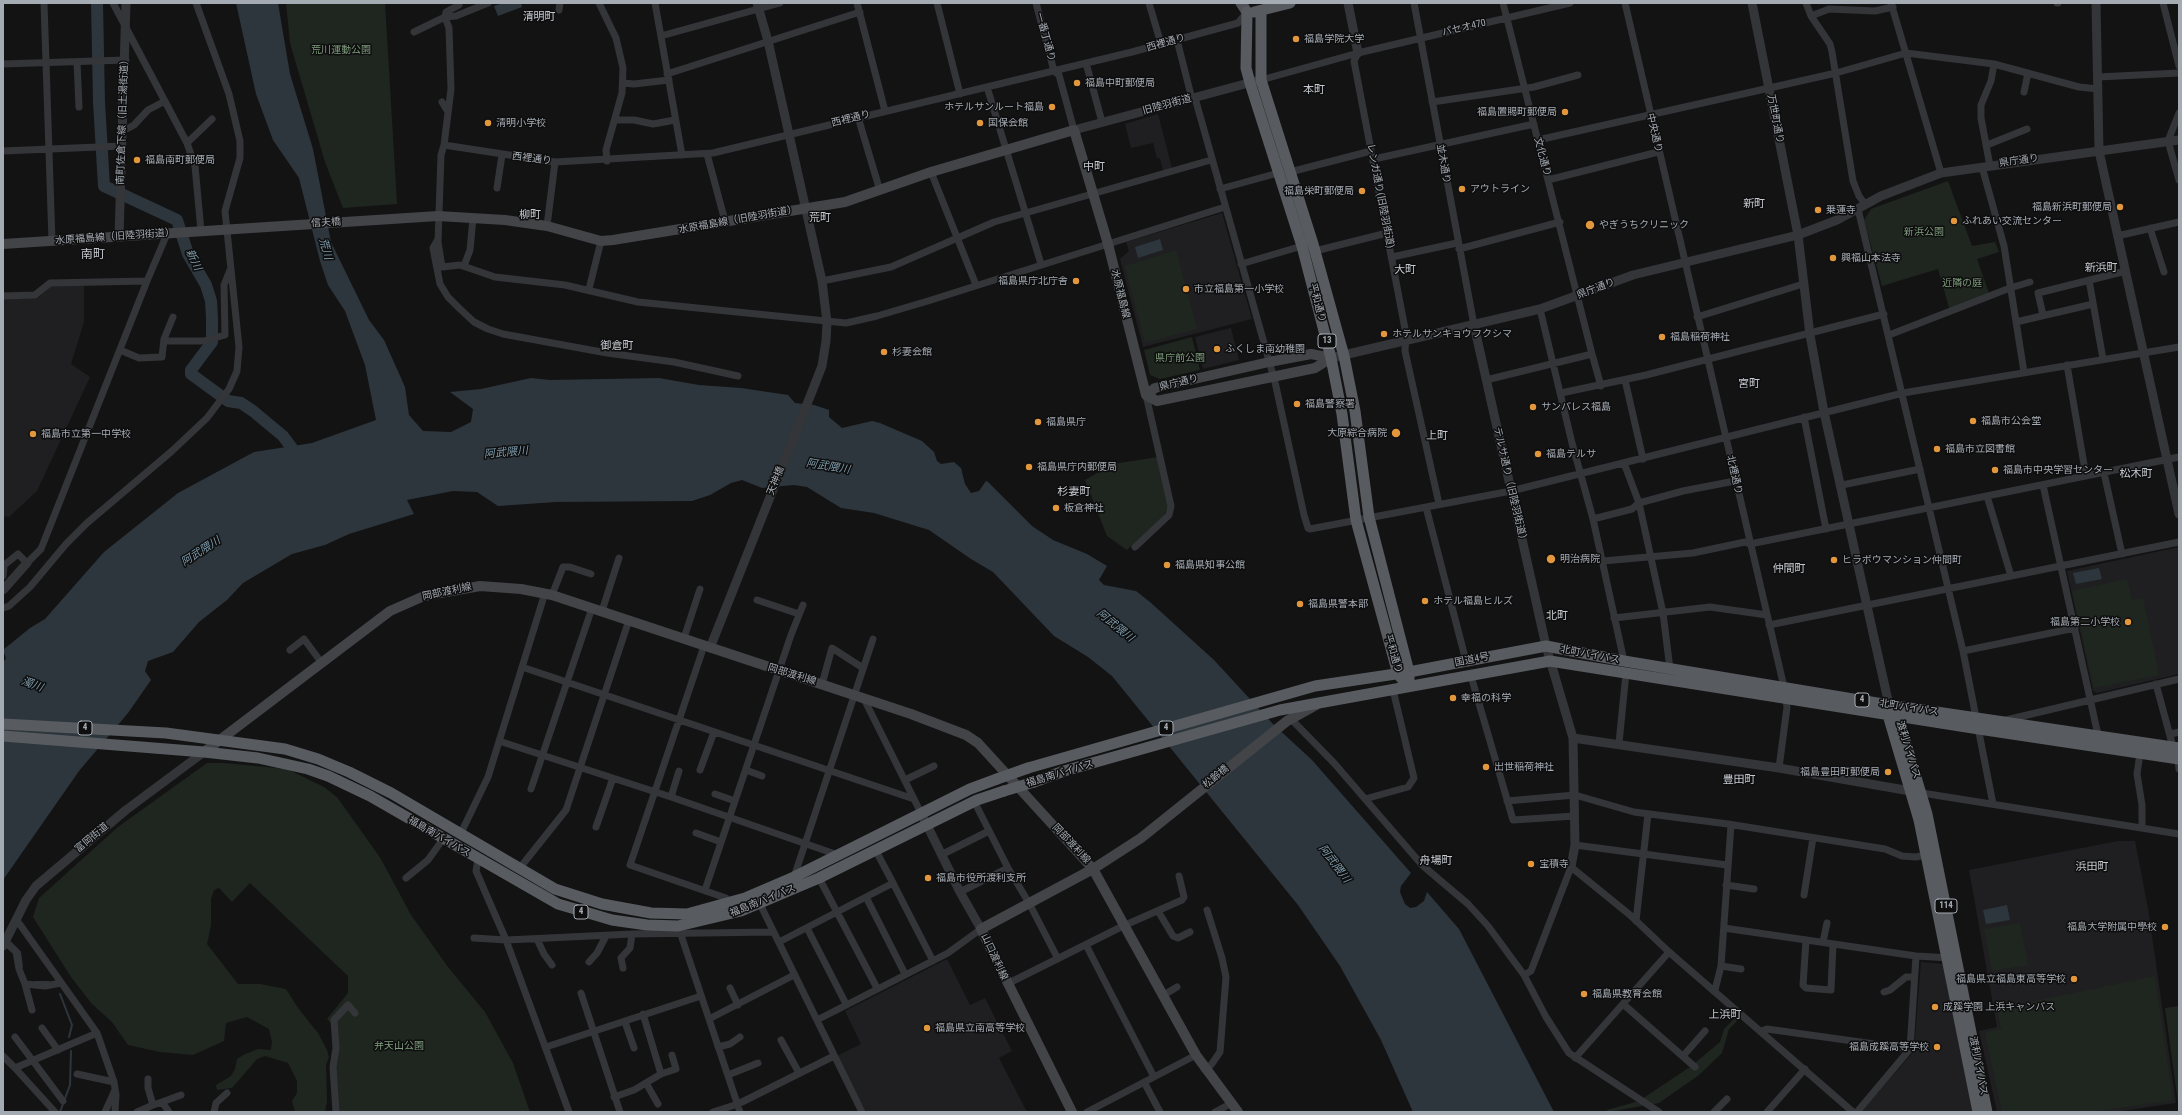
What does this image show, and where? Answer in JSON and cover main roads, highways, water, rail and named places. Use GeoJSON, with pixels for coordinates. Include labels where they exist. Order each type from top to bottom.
{"type":"FeatureCollection","features":[{"type":"Feature","properties":{"kind":"highway"},"geometry":{"type":"LineString","coordinates":[[1245,6],[1290,3]]}},
{"type":"Feature","properties":{"kind":"highway","name":"平和通り"},"geometry":{"type":"LineString","coordinates":[[1259,5],[1255,81],[1278,173],[1302,246],[1331,358],[1342,414],[1356,520],[1398,674],[1408,688]]}},
{"type":"Feature","properties":{"kind":"highway","name":"平和通り"},"geometry":{"type":"LineString","coordinates":[[1245,6],[1246,68],[1255,81],[1290,172],[1315,251],[1344,356],[1355,411],[1369,517],[1410,672],[1408,688]]}},
{"type":"Feature","properties":{"kind":"highway","name":"国道4号"},"geometry":{"type":"LineString","coordinates":[[1398,674],[1546,646]]}},
{"type":"Feature","properties":{"kind":"highway","name":"北町バイパス"},"geometry":{"type":"LineString","coordinates":[[1546,646],[1670,669],[1784,687],[1979,730],[2178,757]]}},
{"type":"Feature","properties":{"kind":"highway","name":"国道4号"},"geometry":{"type":"LineString","coordinates":[[1408,688],[1550,661]]}},
{"type":"Feature","properties":{"kind":"highway","name":"北町バイパス"},"geometry":{"type":"LineString","coordinates":[[1550,661],[1787,699],[1892,712],[2004,721],[2098,735],[2178,757]]}},
{"type":"Feature","properties":{"kind":"highway","name":"福島南バイパス"},"geometry":{"type":"LineString","coordinates":[[3,724],[166,733],[285,749],[318,759],[349,772],[391,793],[460,835],[555,889],[580,898],[627,910],[650,913],[687,914],[729,903],[769,889],[970,789],[997,778],[1060,758],[1272,697],[1315,686],[1398,674]]}},
{"type":"Feature","properties":{"kind":"highway","name":"福島南バイパス"},"geometry":{"type":"LineString","coordinates":[[3,736],[204,752],[286,764],[328,776],[370,796],[540,895],[579,912],[627,923],[680,930],[760,904],[819,878],[974,801],[1004,791],[1070,770],[1280,710],[1408,688]]}},
{"type":"Feature","properties":{"kind":"highway","name":"渡利バイパス"},"geometry":{"type":"LineString","coordinates":[[1892,712],[1916,792],[1931,854],[1952,958],[1987,1112]]}},
{"type":"Feature","properties":{"kind":"highway","name":"渡利バイパス"},"geometry":{"type":"LineString","coordinates":[[1952,958],[1978,1112]]}},
{"type":"Feature","properties":{"kind":"main road","name":"水原福島線（旧陸羽街道）"},"geometry":{"type":"LineString","coordinates":[[426,216],[473,218],[547,226],[601,241],[639,237],[725,220],[833,205],[880,191],[931,172],[1005,149],[1074,130],[1093,192]]}},
{"type":"Feature","properties":{"kind":"main road","name":"水原福島線"},"geometry":{"type":"LineString","coordinates":[[1093,192],[1108,244],[1146,395]]}},
{"type":"Feature","properties":{"kind":"main road","name":"信夫橋"},"geometry":{"type":"LineString","coordinates":[[227,230],[426,216]]}},
{"type":"Feature","properties":{"kind":"main road","name":"水原福島線（旧陸羽街道）"},"geometry":{"type":"LineString","coordinates":[[3,244],[227,230]]}},
{"type":"Feature","properties":{"kind":"main road","name":"県庁通り"},"geometry":{"type":"LineString","coordinates":[[1311,354],[1331,358],[1315,368],[1157,401],[1146,395],[1155,388],[1269,362],[1311,354]]}},
{"type":"Feature","properties":{"kind":"main road","name":"岡部渡利線"},"geometry":{"type":"LineString","coordinates":[[204,752],[383,615],[405,603],[424,596],[480,586],[521,588],[548,594],[854,694],[864,699],[911,714],[973,739],[1093,869],[1123,926],[1204,1069],[1238,1112]]}},
{"type":"Feature","properties":{"kind":"main road","name":"松齢橋"},"geometry":{"type":"LineString","coordinates":[[1145,835],[1289,720],[1321,702]]}},
{"type":"Feature","properties":{"kind":"main road","name":"山口渡利線"},"geometry":{"type":"LineString","coordinates":[[1072,1112],[1006,984],[981,929],[1093,869],[1145,835]]}},
{"type":"Feature","properties":{"kind":"water"},"geometry":{"type":"Polygon","coordinates":[[[236,3],[278,3],[290,74],[313,149],[331,242],[369,320],[384,340],[405,387],[409,415],[423,431],[451,432],[471,422],[473,409],[450,392],[481,389],[531,378],[550,380],[659,378],[699,385],[741,388],[788,395],[795,403],[814,405],[829,410],[829,417],[842,428],[872,421],[922,441],[934,452],[937,461],[941,464],[954,462],[961,468],[965,484],[971,493],[979,491],[986,481],[988,482],[1032,526],[1053,540],[1087,554],[1107,566],[1099,580],[1104,585],[1136,591],[1150,602],[1214,660],[1273,724],[1312,760],[1411,873],[1401,886],[1400,892],[1405,904],[1410,908],[1416,907],[1424,901],[1427,892],[1459,929],[1554,1112],[1413,1112],[1381,1040],[1340,966],[1298,905],[1112,676],[1088,657],[1054,636],[993,572],[971,559],[929,530],[874,513],[841,508],[807,487],[794,485],[762,488],[742,480],[731,483],[710,495],[692,501],[556,502],[498,506],[477,492],[453,491],[407,500],[414,514],[349,534],[325,545],[292,554],[243,583],[227,600],[199,622],[173,652],[148,661],[145,671],[151,680],[128,713],[79,771],[3,880],[3,663],[6,658],[3,650],[30,628],[45,619],[104,552],[178,493],[254,452],[312,443],[376,420],[365,365],[345,311],[328,285],[320,261],[299,178],[273,140],[256,94],[236,3]]]}},
{"type":"Feature","properties":{"kind":"water"},"geometry":{"type":"Polygon","coordinates":[[[503,3],[521,3],[522,7],[498,16],[494,6],[503,3]]]}},
{"type":"Feature","properties":{"kind":"water"},"geometry":{"type":"Polygon","coordinates":[[[1160,239],[1163,250],[1138,258],[1135,247],[1160,239]]]}},
{"type":"Feature","properties":{"kind":"water"},"geometry":{"type":"Polygon","coordinates":[[[2099,568],[2102,579],[2076,584],[2073,573],[2099,568]]]}},
{"type":"Feature","properties":{"kind":"water"},"geometry":{"type":"Polygon","coordinates":[[[2007,905],[2010,920],[1986,924],[1983,910],[2007,905]]]}},
{"type":"Feature","properties":{"kind":"waterway","name":"新川"},"geometry":{"type":"LineString","coordinates":[[97,3],[99,102],[104,186],[177,220],[188,254],[206,285],[211,301],[212,342],[191,370],[191,374],[228,401],[241,403],[253,411],[283,436],[300,459]]}},
{"type":"Feature","properties":{"kind":"waterway"},"geometry":{"type":"LineString","coordinates":[[9,941],[20,952],[22,967]]}},
{"type":"Feature","properties":{"kind":"waterway"},"geometry":{"type":"LineString","coordinates":[[35,982],[49,982]]}},
{"type":"Feature","properties":{"kind":"waterway"},"geometry":{"type":"LineString","coordinates":[[60,994],[72,1025],[69,1037]]}},
{"type":"Feature","properties":{"kind":"waterway"},"geometry":{"type":"LineString","coordinates":[[60,1112],[70,1085],[71,1051]]}},
{"type":"Feature","properties":{"kind":"place","name":"福島学院大学"},"geometry":{"type":"Point","coordinates":[1296,39]}},
{"type":"Feature","properties":{"kind":"place","name":"福島中町郵便局"},"geometry":{"type":"Point","coordinates":[1077,83]}},
{"type":"Feature","properties":{"kind":"place","name":"ホテルサンルート福島"},"geometry":{"type":"Point","coordinates":[1052,107]}},
{"type":"Feature","properties":{"kind":"place","name":"福島置賜町郵便局"},"geometry":{"type":"Point","coordinates":[1565,112]}},
{"type":"Feature","properties":{"kind":"place","name":"清明小学校"},"geometry":{"type":"Point","coordinates":[488,123]}},
{"type":"Feature","properties":{"kind":"place","name":"国保会館"},"geometry":{"type":"Point","coordinates":[980,123]}},
{"type":"Feature","properties":{"kind":"place","name":"福島南町郵便局"},"geometry":{"type":"Point","coordinates":[137,160]}},
{"type":"Feature","properties":{"kind":"place","name":"アウトライン"},"geometry":{"type":"Point","coordinates":[1462,189]}},
{"type":"Feature","properties":{"kind":"place","name":"福島栄町郵便局"},"geometry":{"type":"Point","coordinates":[1362,191]}},
{"type":"Feature","properties":{"kind":"place","name":"福島新浜町郵便局"},"geometry":{"type":"Point","coordinates":[2120,207]}},
{"type":"Feature","properties":{"kind":"place","name":"乗蓮寺"},"geometry":{"type":"Point","coordinates":[1818,210]}},
{"type":"Feature","properties":{"kind":"place","name":"ふれあい交流センター"},"geometry":{"type":"Point","coordinates":[1954,221]}},
{"type":"Feature","properties":{"kind":"place","name":"やぎうちクリニック"},"geometry":{"type":"Point","coordinates":[1590,225]}},
{"type":"Feature","properties":{"kind":"place","name":"興福山本法寺"},"geometry":{"type":"Point","coordinates":[1833,258]}},
{"type":"Feature","properties":{"kind":"place","name":"福島県庁北庁舎"},"geometry":{"type":"Point","coordinates":[1076,281]}},
{"type":"Feature","properties":{"kind":"place","name":"市立福島第一小学校"},"geometry":{"type":"Point","coordinates":[1186,289]}},
{"type":"Feature","properties":{"kind":"place","name":"ホテルサンキョウフクシマ"},"geometry":{"type":"Point","coordinates":[1384,334]}},
{"type":"Feature","properties":{"kind":"place","name":"福島稲荷神社"},"geometry":{"type":"Point","coordinates":[1662,337]}},
{"type":"Feature","properties":{"kind":"place","name":"ふくしま南幼稚園"},"geometry":{"type":"Point","coordinates":[1217,349]}},
{"type":"Feature","properties":{"kind":"place","name":"杉妻会館"},"geometry":{"type":"Point","coordinates":[884,352]}},
{"type":"Feature","properties":{"kind":"place","name":"福島警察署"},"geometry":{"type":"Point","coordinates":[1297,404]}},
{"type":"Feature","properties":{"kind":"place","name":"サンパレス福島"},"geometry":{"type":"Point","coordinates":[1533,407]}},
{"type":"Feature","properties":{"kind":"place","name":"福島市公会堂"},"geometry":{"type":"Point","coordinates":[1973,421]}},
{"type":"Feature","properties":{"kind":"place","name":"福島県庁"},"geometry":{"type":"Point","coordinates":[1038,422]}},
{"type":"Feature","properties":{"kind":"place","name":"大原綜合病院"},"geometry":{"type":"Point","coordinates":[1396,433]}},
{"type":"Feature","properties":{"kind":"place","name":"福島市立第一中学校"},"geometry":{"type":"Point","coordinates":[33,434]}},
{"type":"Feature","properties":{"kind":"place","name":"福島市立図書館"},"geometry":{"type":"Point","coordinates":[1937,449]}},
{"type":"Feature","properties":{"kind":"place","name":"福島テルサ"},"geometry":{"type":"Point","coordinates":[1538,454]}},
{"type":"Feature","properties":{"kind":"place","name":"福島県庁内郵便局"},"geometry":{"type":"Point","coordinates":[1029,467]}},
{"type":"Feature","properties":{"kind":"place","name":"福島市中央学習センター"},"geometry":{"type":"Point","coordinates":[1995,470]}},
{"type":"Feature","properties":{"kind":"place","name":"板倉神社"},"geometry":{"type":"Point","coordinates":[1056,508]}},
{"type":"Feature","properties":{"kind":"place","name":"明治病院"},"geometry":{"type":"Point","coordinates":[1551,559]}},
{"type":"Feature","properties":{"kind":"place","name":"ヒラボウマンション仲間町"},"geometry":{"type":"Point","coordinates":[1834,560]}},
{"type":"Feature","properties":{"kind":"place","name":"福島県知事公館"},"geometry":{"type":"Point","coordinates":[1167,565]}},
{"type":"Feature","properties":{"kind":"place","name":"ホテル福島ヒルズ"},"geometry":{"type":"Point","coordinates":[1425,601]}},
{"type":"Feature","properties":{"kind":"place","name":"福島県警本部"},"geometry":{"type":"Point","coordinates":[1300,604]}},
{"type":"Feature","properties":{"kind":"place","name":"福島第二小学校"},"geometry":{"type":"Point","coordinates":[2128,622]}},
{"type":"Feature","properties":{"kind":"place","name":"幸福の科学"},"geometry":{"type":"Point","coordinates":[1453,698]}},
{"type":"Feature","properties":{"kind":"place","name":"出世稲荷神社"},"geometry":{"type":"Point","coordinates":[1486,767]}},
{"type":"Feature","properties":{"kind":"place","name":"福島豊田町郵便局"},"geometry":{"type":"Point","coordinates":[1888,772]}},
{"type":"Feature","properties":{"kind":"place","name":"宝積寺"},"geometry":{"type":"Point","coordinates":[1531,864]}},
{"type":"Feature","properties":{"kind":"place","name":"福島市役所渡利支所"},"geometry":{"type":"Point","coordinates":[928,878]}},
{"type":"Feature","properties":{"kind":"place","name":"福島大学附属中學校"},"geometry":{"type":"Point","coordinates":[2165,927]}},
{"type":"Feature","properties":{"kind":"place","name":"福島県立福島東高等学校"},"geometry":{"type":"Point","coordinates":[2074,979]}},
{"type":"Feature","properties":{"kind":"place","name":"福島県教育会館"},"geometry":{"type":"Point","coordinates":[1584,994]}},
{"type":"Feature","properties":{"kind":"place","name":"成蹊学園 上浜キャンパス"},"geometry":{"type":"Point","coordinates":[1935,1007]}},
{"type":"Feature","properties":{"kind":"place","name":"福島県立南高等学校"},"geometry":{"type":"Point","coordinates":[927,1028]}},
{"type":"Feature","properties":{"kind":"place","name":"福島成蹊高等学校"},"geometry":{"type":"Point","coordinates":[1937,1047]}},
{"type":"Feature","properties":{"kind":"district","name":"清明町"},"geometry":{"type":"Point","coordinates":[539,17]}},
{"type":"Feature","properties":{"kind":"district","name":"本町"},"geometry":{"type":"Point","coordinates":[1314,90]}},
{"type":"Feature","properties":{"kind":"district","name":"中町"},"geometry":{"type":"Point","coordinates":[1094,167]}},
{"type":"Feature","properties":{"kind":"district","name":"新町"},"geometry":{"type":"Point","coordinates":[1754,204]}},
{"type":"Feature","properties":{"kind":"district","name":"柳町"},"geometry":{"type":"Point","coordinates":[530,215]}},
{"type":"Feature","properties":{"kind":"district","name":"荒町"},"geometry":{"type":"Point","coordinates":[820,218]}},
{"type":"Feature","properties":{"kind":"district","name":"南町"},"geometry":{"type":"Point","coordinates":[93,255]}},
{"type":"Feature","properties":{"kind":"district","name":"新浜町"},"geometry":{"type":"Point","coordinates":[2101,268]}},
{"type":"Feature","properties":{"kind":"district","name":"大町"},"geometry":{"type":"Point","coordinates":[1405,270]}},
{"type":"Feature","properties":{"kind":"district","name":"御倉町"},"geometry":{"type":"Point","coordinates":[617,346]}},
{"type":"Feature","properties":{"kind":"district","name":"宮町"},"geometry":{"type":"Point","coordinates":[1749,384]}},
{"type":"Feature","properties":{"kind":"district","name":"上町"},"geometry":{"type":"Point","coordinates":[1437,436]}},
{"type":"Feature","properties":{"kind":"district","name":"松木町"},"geometry":{"type":"Point","coordinates":[2136,474]}},
{"type":"Feature","properties":{"kind":"district","name":"杉妻町"},"geometry":{"type":"Point","coordinates":[1074,492]}},
{"type":"Feature","properties":{"kind":"district","name":"仲間町"},"geometry":{"type":"Point","coordinates":[1789,569]}},
{"type":"Feature","properties":{"kind":"district","name":"北町"},"geometry":{"type":"Point","coordinates":[1557,616]}},
{"type":"Feature","properties":{"kind":"district","name":"豊田町"},"geometry":{"type":"Point","coordinates":[1739,780]}},
{"type":"Feature","properties":{"kind":"district","name":"舟場町"},"geometry":{"type":"Point","coordinates":[1436,861]}},
{"type":"Feature","properties":{"kind":"district","name":"浜田町"},"geometry":{"type":"Point","coordinates":[2092,867]}},
{"type":"Feature","properties":{"kind":"district","name":"上浜町"},"geometry":{"type":"Point","coordinates":[1725,1015]}},
{"type":"Feature","properties":{"kind":"park label","name":"荒川運動公園"},"geometry":{"type":"Point","coordinates":[341,50]}},
{"type":"Feature","properties":{"kind":"park label","name":"新浜公園"},"geometry":{"type":"Point","coordinates":[1924,232]}},
{"type":"Feature","properties":{"kind":"park label","name":"近隣の庭"},"geometry":{"type":"Point","coordinates":[1962,283]}},
{"type":"Feature","properties":{"kind":"park label","name":"県庁前公園"},"geometry":{"type":"Point","coordinates":[1180,358]}},
{"type":"Feature","properties":{"kind":"park label","name":"弁天山公園"},"geometry":{"type":"Point","coordinates":[399,1046]}},
{"type":"Feature","properties":{"kind":"water label","name":"荒川"},"geometry":{"type":"Point","coordinates":[325,249]}},
{"type":"Feature","properties":{"kind":"water label","name":"阿武隈川"},"geometry":{"type":"Point","coordinates":[506,453]}},
{"type":"Feature","properties":{"kind":"water label","name":"阿武隈川"},"geometry":{"type":"Point","coordinates":[828,467]}},
{"type":"Feature","properties":{"kind":"water label","name":"阿武隈川"},"geometry":{"type":"Point","coordinates":[201,552]}},
{"type":"Feature","properties":{"kind":"water label","name":"阿武隈川"},"geometry":{"type":"Point","coordinates":[1115,626]}},
{"type":"Feature","properties":{"kind":"water label","name":"濁川"},"geometry":{"type":"Point","coordinates":[32,685]}},
{"type":"Feature","properties":{"kind":"water label","name":"阿武隈川"},"geometry":{"type":"Point","coordinates":[1334,864]}}]}
